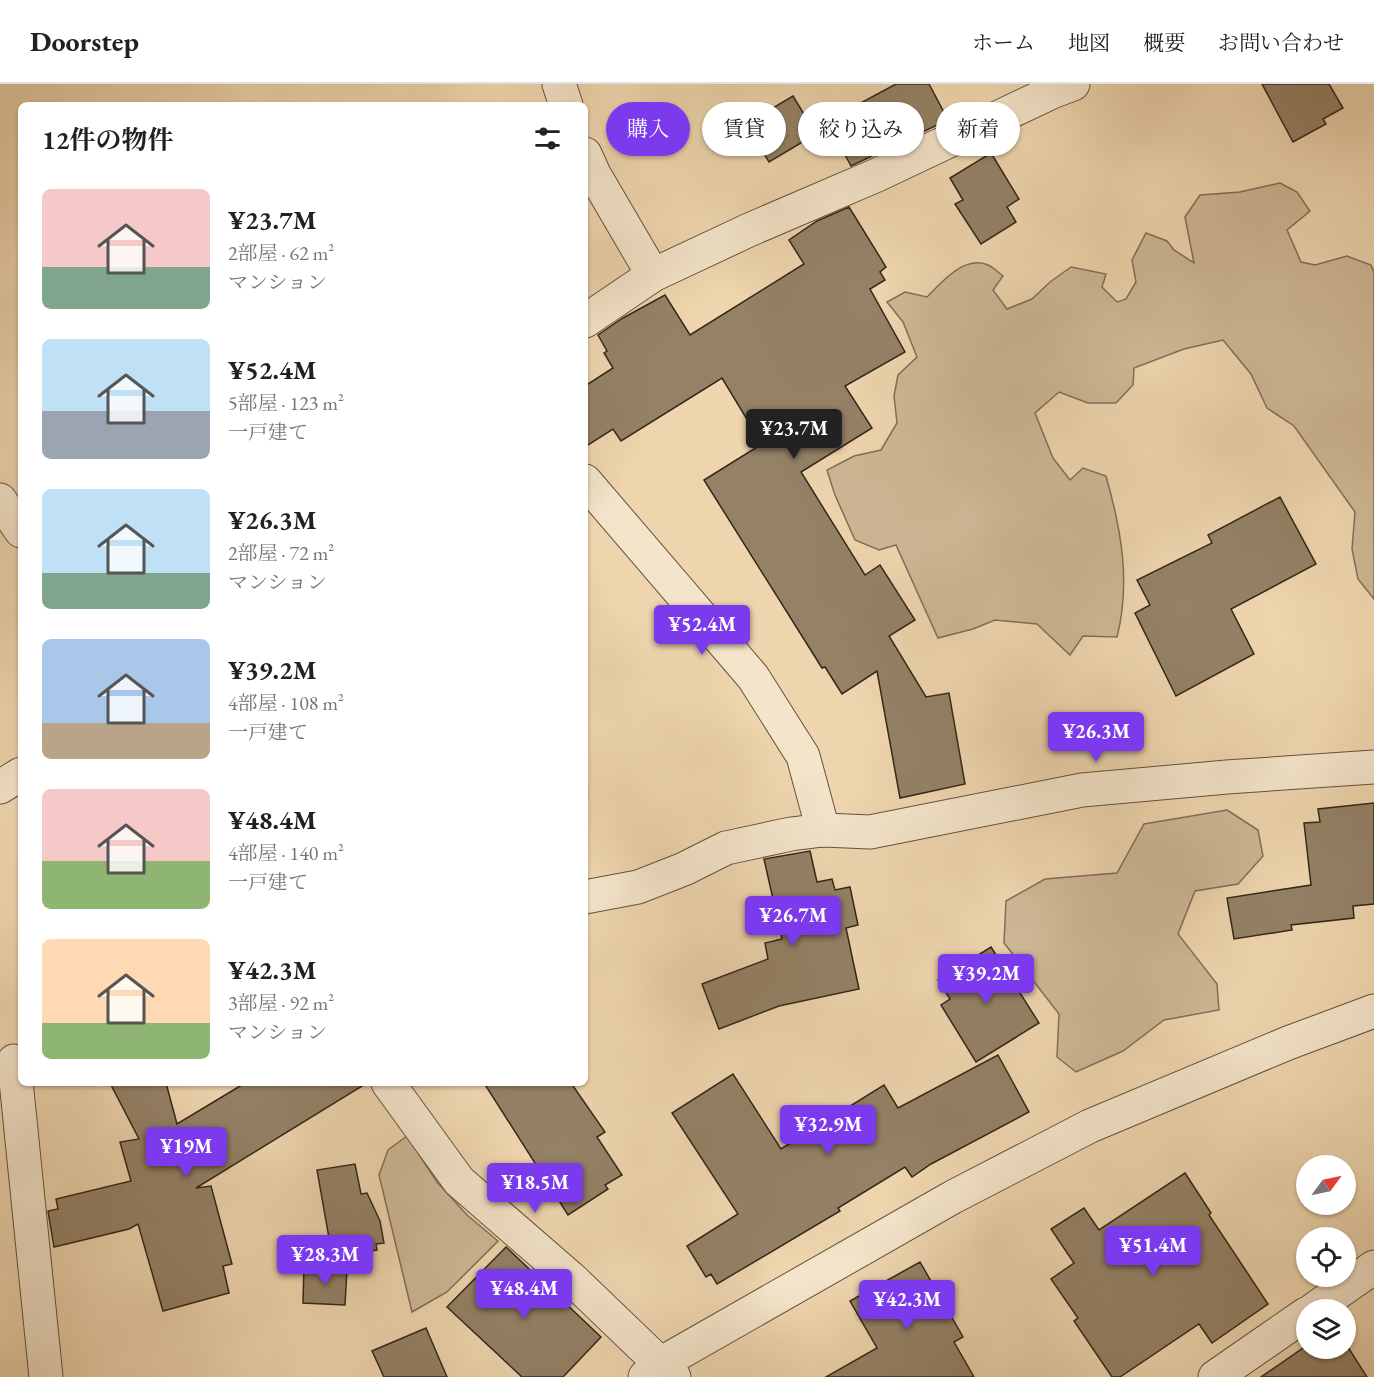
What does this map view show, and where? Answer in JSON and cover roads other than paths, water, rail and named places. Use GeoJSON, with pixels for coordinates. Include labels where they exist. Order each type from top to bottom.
{"type":"FeatureCollection","features":[{"type":"Feature","properties":{"kind":"street"},"geometry":{"type":"LineString","coordinates":[[559,84],[565,102]]}},
{"type":"Feature","properties":{"kind":"street"},"geometry":{"type":"LineString","coordinates":[[588,319],[653,275],[749,230],[878,175],[1073,84]]}},
{"type":"Feature","properties":{"kind":"street"},"geometry":{"type":"LineString","coordinates":[[588,161],[653,275]]}},
{"type":"Feature","properties":{"kind":"street"},"geometry":{"type":"LineString","coordinates":[[588,484],[753,676],[803,756],[823,830]]}},
{"type":"Feature","properties":{"kind":"street"},"geometry":{"type":"LineString","coordinates":[[0,500],[18,527]]}},
{"type":"Feature","properties":{"kind":"street"},"geometry":{"type":"LineString","coordinates":[[588,896],[638,887],[684,869],[726,848],[791,834],[823,830],[870,832],[1082,790],[1374,767]]}},
{"type":"Feature","properties":{"kind":"street"},"geometry":{"type":"LineString","coordinates":[[0,786],[18,776]]}},
{"type":"Feature","properties":{"kind":"street"},"geometry":{"type":"LineString","coordinates":[[390,1086],[459,1181],[573,1280],[660,1373],[953,1197],[1090,1126],[1288,1043],[1374,1011]]}},
{"type":"Feature","properties":{"kind":"street"},"geometry":{"type":"LineString","coordinates":[[12,1060],[46,1377]]}},
{"type":"Feature","properties":{"kind":"street"},"geometry":{"type":"LineString","coordinates":[[1329,1299],[1374,1267]]}},
{"type":"Feature","properties":{"kind":"street"},"geometry":{"type":"LineString","coordinates":[[1215,1377],[1296,1321]]}}]}
